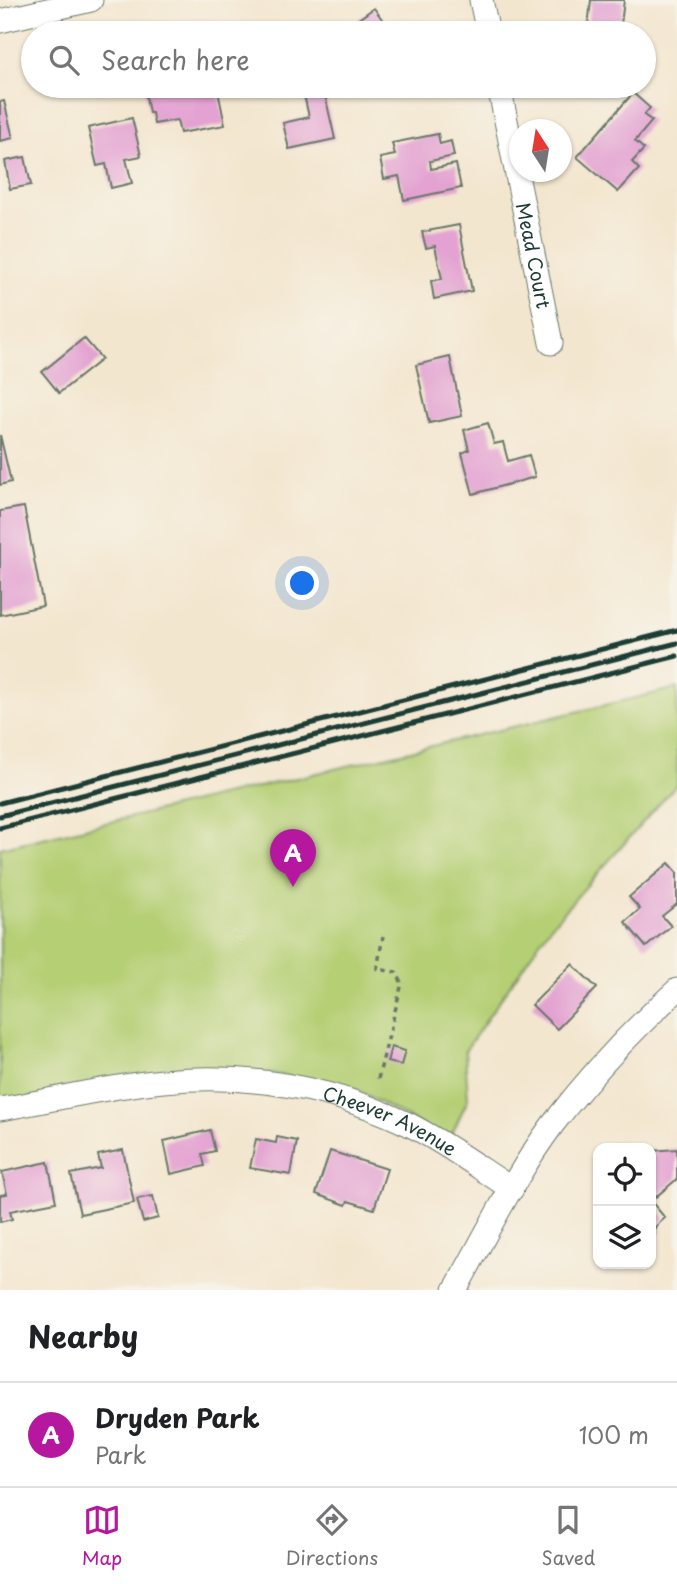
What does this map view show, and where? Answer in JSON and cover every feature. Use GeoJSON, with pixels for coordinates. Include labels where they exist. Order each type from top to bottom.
{"type":"FeatureCollection","features":[{"type":"Feature","properties":{"kind":"street"},"geometry":{"type":"LineString","coordinates":[[0,21],[91,0]]}},
{"type":"Feature","properties":{"kind":"street"},"geometry":{"type":"LineString","coordinates":[[481,0],[485,21]]}},
{"type":"Feature","properties":{"kind":"street","name":"Mead Court"},"geometry":{"type":"LineString","coordinates":[[501,98],[551,343]]}},
{"type":"Feature","properties":{"kind":"street"},"geometry":{"type":"LineString","coordinates":[[455,1290],[552,1125],[616,1049],[677,990]]}},
{"type":"Feature","properties":{"kind":"street","name":"Cheever Avenue"},"geometry":{"type":"LineString","coordinates":[[0,1109],[163,1081],[221,1078],[281,1083],[346,1098],[409,1125],[512,1189]]}},
{"type":"Feature","properties":{"kind":"path"},"geometry":{"type":"LineString","coordinates":[[378,1080],[402,983],[396,972],[377,969],[383,936]]}},
{"type":"Feature","properties":{"kind":"green space"},"geometry":{"type":"Polygon","coordinates":[[[677,688],[677,784],[550,927],[465,1051],[468,1099],[449,1140],[351,1087],[260,1072],[0,1101],[0,848],[677,688]]]}},
{"type":"Feature","properties":{"kind":"building"},"geometry":{"type":"Polygon","coordinates":[[[591,0],[624,0],[621,21],[589,21],[591,0]]]}},
{"type":"Feature","properties":{"kind":"building"},"geometry":{"type":"Polygon","coordinates":[[[374,8],[383,21],[356,21],[374,8]]]}},
{"type":"Feature","properties":{"kind":"building"},"geometry":{"type":"Polygon","coordinates":[[[146,98],[219,98],[225,125],[180,133],[177,120],[154,124],[152,113],[149,113],[146,98]]]}},
{"type":"Feature","properties":{"kind":"building"},"geometry":{"type":"Polygon","coordinates":[[[305,98],[326,98],[335,139],[289,149],[283,123],[309,117],[305,98]]]}},
{"type":"Feature","properties":{"kind":"building"},"geometry":{"type":"Polygon","coordinates":[[[629,98],[639,98],[650,108],[644,115],[652,121],[635,141],[644,149],[632,162],[639,169],[618,192],[577,157],[629,98]]]}},
{"type":"Feature","properties":{"kind":"building"},"geometry":{"type":"Polygon","coordinates":[[[4,101],[13,138],[0,141],[0,102],[4,101]]]}},
{"type":"Feature","properties":{"kind":"building"},"geometry":{"type":"Polygon","coordinates":[[[132,118],[141,156],[126,159],[132,183],[111,188],[106,164],[97,166],[88,128],[132,118]]]}},
{"type":"Feature","properties":{"kind":"building"},"geometry":{"type":"Polygon","coordinates":[[[438,134],[440,144],[451,141],[454,156],[430,161],[431,169],[456,164],[461,188],[404,200],[399,176],[384,179],[380,158],[395,155],[392,143],[438,134]]]}},
{"type":"Feature","properties":{"kind":"building"},"geometry":{"type":"Polygon","coordinates":[[[25,157],[31,185],[10,189],[5,161],[25,157]]]}},
{"type":"Feature","properties":{"kind":"building"},"geometry":{"type":"Polygon","coordinates":[[[459,225],[472,291],[434,299],[431,281],[442,279],[435,246],[426,248],[422,232],[459,225]]]}},
{"type":"Feature","properties":{"kind":"building"},"geometry":{"type":"Polygon","coordinates":[[[84,338],[102,359],[59,393],[42,372],[84,338]]]}},
{"type":"Feature","properties":{"kind":"building"},"geometry":{"type":"Polygon","coordinates":[[[450,357],[462,416],[429,423],[416,365],[450,357]]]}},
{"type":"Feature","properties":{"kind":"building"},"geometry":{"type":"Polygon","coordinates":[[[488,423],[494,444],[503,442],[508,461],[529,455],[535,477],[473,494],[462,453],[469,450],[464,430],[488,423]]]}},
{"type":"Feature","properties":{"kind":"building"},"geometry":{"type":"Polygon","coordinates":[[[0,435],[11,482],[0,485],[0,435]]]}},
{"type":"Feature","properties":{"kind":"building"},"geometry":{"type":"Polygon","coordinates":[[[24,507],[43,606],[0,615],[0,511],[24,507]]]}},
{"type":"Feature","properties":{"kind":"building"},"geometry":{"type":"Polygon","coordinates":[[[669,863],[677,872],[677,904],[662,916],[671,926],[646,947],[625,922],[640,909],[629,897],[669,863]]]}},
{"type":"Feature","properties":{"kind":"building"},"geometry":{"type":"Polygon","coordinates":[[[572,964],[597,988],[557,1029],[532,1005],[572,964]]]}},
{"type":"Feature","properties":{"kind":"building"},"geometry":{"type":"Polygon","coordinates":[[[391,1047],[405,1051],[401,1065],[387,1062],[391,1047]]]}},
{"type":"Feature","properties":{"kind":"building"},"geometry":{"type":"Polygon","coordinates":[[[210,1130],[215,1151],[202,1154],[205,1166],[171,1174],[164,1141],[210,1130]]]}},
{"type":"Feature","properties":{"kind":"building"},"geometry":{"type":"Polygon","coordinates":[[[277,1137],[297,1141],[291,1175],[250,1168],[256,1139],[276,1143],[277,1137]]]}},
{"type":"Feature","properties":{"kind":"building"},"geometry":{"type":"Polygon","coordinates":[[[677,1149],[677,1179],[656,1197],[656,1151],[677,1149]]]}},
{"type":"Feature","properties":{"kind":"building"},"geometry":{"type":"Polygon","coordinates":[[[123,1150],[134,1203],[80,1214],[71,1174],[101,1168],[98,1155],[123,1150]]]}},
{"type":"Feature","properties":{"kind":"building"},"geometry":{"type":"Polygon","coordinates":[[[330,1151],[387,1169],[374,1209],[348,1201],[346,1205],[316,1194],[330,1151]]]}},
{"type":"Feature","properties":{"kind":"building"},"geometry":{"type":"Polygon","coordinates":[[[48,1162],[56,1202],[10,1211],[12,1219],[0,1222],[0,1195],[7,1194],[2,1172],[48,1162]]]}},
{"type":"Feature","properties":{"kind":"building"},"geometry":{"type":"Polygon","coordinates":[[[153,1196],[158,1218],[143,1222],[137,1199],[153,1196]]]}},
{"type":"Feature","properties":{"kind":"building"},"geometry":{"type":"Polygon","coordinates":[[[656,1207],[665,1218],[656,1226],[656,1207]]]}},
{"type":"Feature","properties":{"kind":"railway"},"geometry":{"type":"LineString","coordinates":[[0,803],[677,630]]}},
{"type":"Feature","properties":{"kind":"railway"},"geometry":{"type":"LineString","coordinates":[[0,816],[677,643]]}},
{"type":"Feature","properties":{"kind":"railway"},"geometry":{"type":"LineString","coordinates":[[0,828],[677,656]]}},
{"type":"Feature","properties":{"kind":"place","name":"Dryden Park"},"geometry":{"type":"Point","coordinates":[293,887]}}]}
